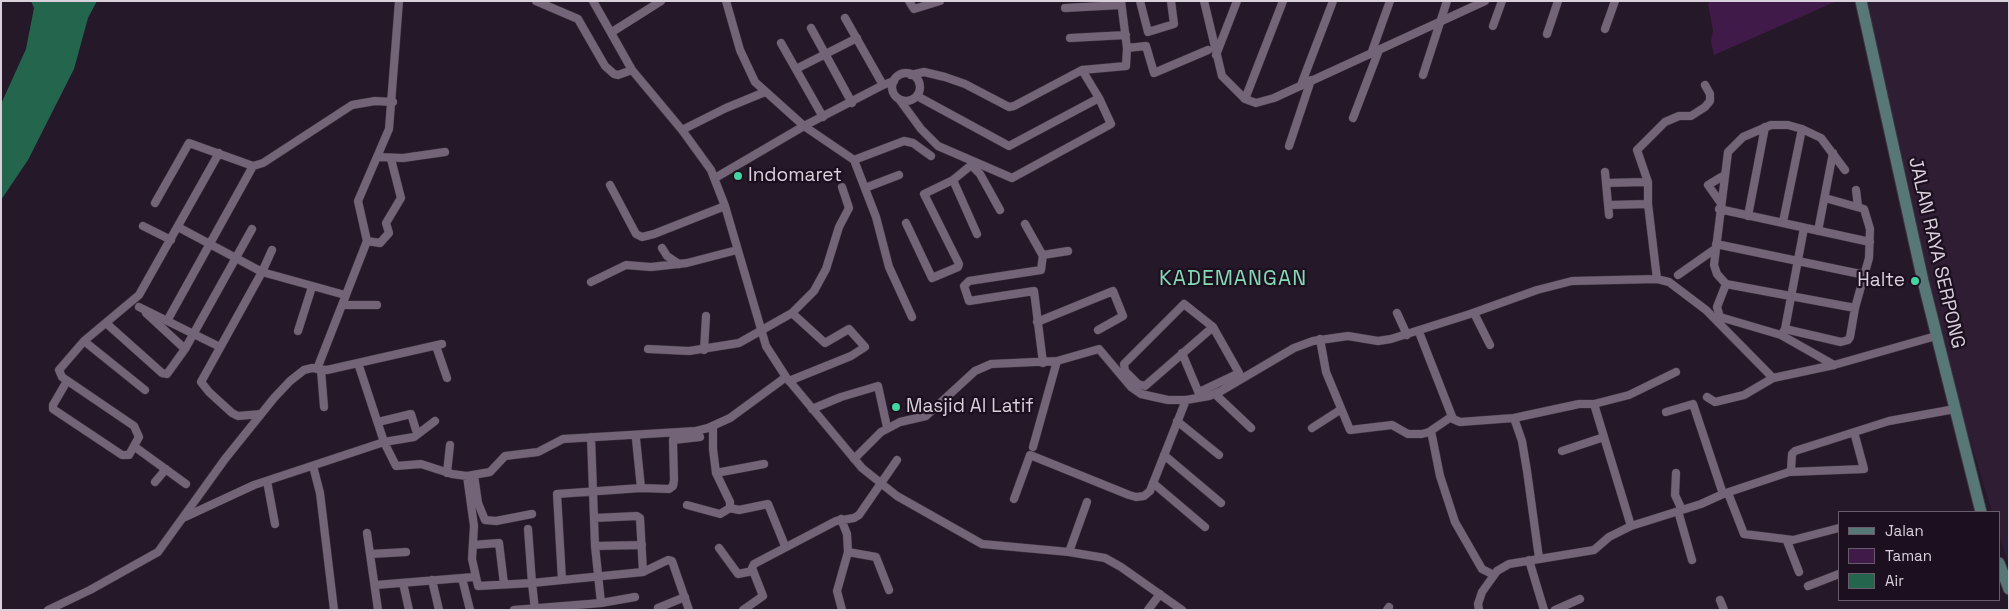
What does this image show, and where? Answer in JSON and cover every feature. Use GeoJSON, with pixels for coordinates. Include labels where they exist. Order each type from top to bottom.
{"type":"FeatureCollection","features":[{"type":"Feature","properties":{"kind":"main road","name":"JALAN RAYA SERPONG"},"geometry":{"type":"LineString","coordinates":[[1861,1],[1936,336],[1981,511]]}},
{"type":"Feature","properties":{"kind":"main road"},"geometry":{"type":"LineString","coordinates":[[2000,566],[2009,589]]}},
{"type":"Feature","properties":{"kind":"street"},"geometry":{"type":"LineString","coordinates":[[324,407],[319,370],[345,295],[367,241],[358,200],[389,129],[393,102],[399,1]]}},
{"type":"Feature","properties":{"kind":"street"},"geometry":{"type":"LineString","coordinates":[[536,1],[578,19],[605,66],[614,74],[618,75],[632,70]]}},
{"type":"Feature","properties":{"kind":"street"},"geometry":{"type":"LineString","coordinates":[[593,1],[632,70],[682,130],[715,178],[766,346],[788,379],[854,459],[878,483],[982,544],[1070,552],[1105,558],[1182,610]]}},
{"type":"Feature","properties":{"kind":"street"},"geometry":{"type":"LineString","coordinates":[[612,32],[661,1]]}},
{"type":"Feature","properties":{"kind":"street"},"geometry":{"type":"LineString","coordinates":[[726,1],[740,50],[755,82],[804,126],[854,160],[878,223],[889,267],[912,317]]}},
{"type":"Feature","properties":{"kind":"street"},"geometry":{"type":"LineString","coordinates":[[909,1],[914,9],[940,1]]}},
{"type":"Feature","properties":{"kind":"street"},"geometry":{"type":"LineString","coordinates":[[1140,1],[1148,32],[1174,24],[1171,1]]}},
{"type":"Feature","properties":{"kind":"street"},"geometry":{"type":"LineString","coordinates":[[1204,1],[1222,76],[1245,99],[1254,103],[1261,102],[1301,85],[1485,1]]}},
{"type":"Feature","properties":{"kind":"street"},"geometry":{"type":"LineString","coordinates":[[1216,55],[1238,1]]}},
{"type":"Feature","properties":{"kind":"street"},"geometry":{"type":"LineString","coordinates":[[1245,99],[1283,1]]}},
{"type":"Feature","properties":{"kind":"street"},"geometry":{"type":"LineString","coordinates":[[1301,85],[1333,1]]}},
{"type":"Feature","properties":{"kind":"street"},"geometry":{"type":"LineString","coordinates":[[1353,118],[1390,1]]}},
{"type":"Feature","properties":{"kind":"street"},"geometry":{"type":"LineString","coordinates":[[1423,75],[1447,1]]}},
{"type":"Feature","properties":{"kind":"street"},"geometry":{"type":"LineString","coordinates":[[1493,26],[1502,1]]}},
{"type":"Feature","properties":{"kind":"street"},"geometry":{"type":"LineString","coordinates":[[1547,34],[1558,1]]}},
{"type":"Feature","properties":{"kind":"street"},"geometry":{"type":"LineString","coordinates":[[1605,29],[1616,1]]}},
{"type":"Feature","properties":{"kind":"street"},"geometry":{"type":"LineString","coordinates":[[715,178],[804,126],[894,81],[901,75],[924,72],[945,77],[966,84],[1009,106],[1019,104],[1082,70],[1125,66],[1127,64],[1126,35],[1121,3],[1066,8]]}},
{"type":"Feature","properties":{"kind":"street"},"geometry":{"type":"LineString","coordinates":[[845,18],[883,85]]}},
{"type":"Feature","properties":{"kind":"street"},"geometry":{"type":"LineString","coordinates":[[812,28],[852,103]]}},
{"type":"Feature","properties":{"kind":"street"},"geometry":{"type":"LineString","coordinates":[[1070,38],[1126,35]]}},
{"type":"Feature","properties":{"kind":"street"},"geometry":{"type":"LineString","coordinates":[[796,69],[857,38]]}},
{"type":"Feature","properties":{"kind":"street"},"geometry":{"type":"LineString","coordinates":[[781,43],[823,117]]}},
{"type":"Feature","properties":{"kind":"street"},"geometry":{"type":"LineString","coordinates":[[1127,48],[1146,46],[1154,73],[1208,50]]}},
{"type":"Feature","properties":{"kind":"street"},"geometry":{"type":"LineString","coordinates":[[894,81],[893,90],[933,142],[974,164],[1011,178],[1020,175],[1111,125],[1100,98],[1082,70]]}},
{"type":"Feature","properties":{"kind":"street"},"geometry":{"type":"LineString","coordinates":[[899,99],[908,101],[916,96],[919,84],[912,75]]}},
{"type":"Feature","properties":{"kind":"street"},"geometry":{"type":"LineString","coordinates":[[1289,146],[1311,80]]}},
{"type":"Feature","properties":{"kind":"street"},"geometry":{"type":"LineString","coordinates":[[1656,279],[1648,204],[1648,182],[1637,150],[1665,122],[1679,116],[1691,116],[1705,107],[1710,101],[1710,94],[1705,85]]}},
{"type":"Feature","properties":{"kind":"street"},"geometry":{"type":"LineString","coordinates":[[682,130],[726,108],[765,92]]}},
{"type":"Feature","properties":{"kind":"street"},"geometry":{"type":"LineString","coordinates":[[916,96],[1009,146],[1100,98]]}},
{"type":"Feature","properties":{"kind":"street"},"geometry":{"type":"LineString","coordinates":[[155,203],[188,142],[253,166],[263,163],[352,105],[365,102],[393,102]]}},
{"type":"Feature","properties":{"kind":"street"},"geometry":{"type":"LineString","coordinates":[[1845,170],[1820,138],[1802,129],[1780,125],[1765,128],[1744,137],[1729,150],[1720,206],[1714,267],[1726,284],[1855,308]]}},
{"type":"Feature","properties":{"kind":"street"},"geometry":{"type":"LineString","coordinates":[[1748,216],[1765,128]]}},
{"type":"Feature","properties":{"kind":"street"},"geometry":{"type":"LineString","coordinates":[[1783,222],[1802,129]]}},
{"type":"Feature","properties":{"kind":"street"},"geometry":{"type":"LineString","coordinates":[[854,160],[904,142],[913,143],[931,156]]}},
{"type":"Feature","properties":{"kind":"street"},"geometry":{"type":"LineString","coordinates":[[377,157],[391,159],[445,152]]}},
{"type":"Feature","properties":{"kind":"street"},"geometry":{"type":"LineString","coordinates":[[67,381],[53,405],[53,409],[122,455],[129,455],[139,437],[130,422],[67,381],[60,375],[59,370],[84,341],[106,323],[136,304],[219,153]]}},
{"type":"Feature","properties":{"kind":"street"},"geometry":{"type":"LineString","coordinates":[[1818,231],[1833,154]]}},
{"type":"Feature","properties":{"kind":"street"},"geometry":{"type":"LineString","coordinates":[[367,241],[380,243],[389,233],[386,222],[401,198],[391,159]]}},
{"type":"Feature","properties":{"kind":"street"},"geometry":{"type":"LineString","coordinates":[[906,223],[932,278],[958,267],[959,264],[924,194],[953,180],[974,164]]}},
{"type":"Feature","properties":{"kind":"street"},"geometry":{"type":"LineString","coordinates":[[974,164],[1000,210]]}},
{"type":"Feature","properties":{"kind":"street"},"geometry":{"type":"LineString","coordinates":[[167,321],[253,166]]}},
{"type":"Feature","properties":{"kind":"street"},"geometry":{"type":"LineString","coordinates":[[1605,172],[1609,215]]}},
{"type":"Feature","properties":{"kind":"street"},"geometry":{"type":"LineString","coordinates":[[864,188],[899,175]]}},
{"type":"Feature","properties":{"kind":"street"},"geometry":{"type":"LineString","coordinates":[[1724,176],[1708,185],[1720,206],[1748,216],[1870,242]]}},
{"type":"Feature","properties":{"kind":"street"},"geometry":{"type":"LineString","coordinates":[[953,180],[977,234]]}},
{"type":"Feature","properties":{"kind":"street"},"geometry":{"type":"LineString","coordinates":[[1606,183],[1644,182]]}},
{"type":"Feature","properties":{"kind":"street"},"geometry":{"type":"LineString","coordinates":[[610,185],[636,234],[642,237],[725,206]]}},
{"type":"Feature","properties":{"kind":"street"},"geometry":{"type":"LineString","coordinates":[[648,349],[689,351],[739,343],[760,329],[792,313],[814,291],[826,270],[839,227],[849,208],[849,202],[842,187]]}},
{"type":"Feature","properties":{"kind":"street"},"geometry":{"type":"LineString","coordinates":[[1856,190],[1858,206]]}},
{"type":"Feature","properties":{"kind":"street"},"geometry":{"type":"LineString","coordinates":[[1726,284],[1717,307],[1720,317],[1783,332],[1844,342],[1850,338],[1855,308],[1865,275],[1870,242],[1866,214],[1858,206],[1825,198]]}},
{"type":"Feature","properties":{"kind":"street"},"geometry":{"type":"LineString","coordinates":[[1608,204],[1648,204]]}},
{"type":"Feature","properties":{"kind":"street"},"geometry":{"type":"LineString","coordinates":[[1025,224],[1043,256],[1041,270],[969,281],[964,286],[969,301],[1034,290],[1043,363]]}},
{"type":"Feature","properties":{"kind":"street"},"geometry":{"type":"LineString","coordinates":[[143,226],[172,240]]}},
{"type":"Feature","properties":{"kind":"street"},"geometry":{"type":"LineString","coordinates":[[178,227],[262,272],[345,295]]}},
{"type":"Feature","properties":{"kind":"street"},"geometry":{"type":"LineString","coordinates":[[1783,332],[1804,228]]}},
{"type":"Feature","properties":{"kind":"street"},"geometry":{"type":"LineString","coordinates":[[106,323],[165,374],[169,372],[185,349],[252,229]]}},
{"type":"Feature","properties":{"kind":"street"},"geometry":{"type":"LineString","coordinates":[[1678,276],[1715,246],[1865,275]]}},
{"type":"Feature","properties":{"kind":"street"},"geometry":{"type":"LineString","coordinates":[[662,248],[665,254],[678,264]]}},
{"type":"Feature","properties":{"kind":"street"},"geometry":{"type":"LineString","coordinates":[[261,414],[238,416],[232,413],[202,385],[202,376],[262,272],[272,250]]}},
{"type":"Feature","properties":{"kind":"street"},"geometry":{"type":"LineString","coordinates":[[591,282],[626,265],[651,267],[678,264],[705,260],[737,250]]}},
{"type":"Feature","properties":{"kind":"street"},"geometry":{"type":"LineString","coordinates":[[1043,256],[1068,252]]}},
{"type":"Feature","properties":{"kind":"street"},"geometry":{"type":"LineString","coordinates":[[1200,395],[1215,394],[1294,348],[1320,339],[1348,336],[1378,341],[1407,335],[1537,290],[1566,282],[1656,279],[1669,282],[1706,310],[1773,378]]}},
{"type":"Feature","properties":{"kind":"street"},"geometry":{"type":"LineString","coordinates":[[298,331],[312,287]]}},
{"type":"Feature","properties":{"kind":"street"},"geometry":{"type":"LineString","coordinates":[[1037,322],[1113,291],[1124,315],[1098,330]]}},
{"type":"Feature","properties":{"kind":"street"},"geometry":{"type":"LineString","coordinates":[[136,304],[193,335],[220,347]]}},
{"type":"Feature","properties":{"kind":"street"},"geometry":{"type":"LineString","coordinates":[[136,304],[185,349]]}},
{"type":"Feature","properties":{"kind":"street"},"geometry":{"type":"LineString","coordinates":[[854,459],[887,427],[926,416],[981,367],[994,364],[1043,363],[1100,349],[1131,387],[1141,394],[1168,400],[1186,400],[1200,395],[1239,374],[1213,327],[1184,304],[1126,359],[1124,368],[1138,384],[1144,387],[1213,327]]}},
{"type":"Feature","properties":{"kind":"street"},"geometry":{"type":"LineString","coordinates":[[342,305],[377,305]]}},
{"type":"Feature","properties":{"kind":"street"},"geometry":{"type":"LineString","coordinates":[[358,363],[384,442],[396,466],[421,464],[447,473],[470,476],[490,472],[505,456],[538,452],[564,438],[696,431],[713,426],[734,415],[788,379],[851,356],[865,347],[849,329],[826,343],[792,313]]}},
{"type":"Feature","properties":{"kind":"street"},"geometry":{"type":"LineString","coordinates":[[1397,313],[1407,335]]}},
{"type":"Feature","properties":{"kind":"street"},"geometry":{"type":"LineString","coordinates":[[1474,313],[1490,345]]}},
{"type":"Feature","properties":{"kind":"street"},"geometry":{"type":"LineString","coordinates":[[704,350],[706,316]]}},
{"type":"Feature","properties":{"kind":"street"},"geometry":{"type":"LineString","coordinates":[[1419,332],[1451,417],[1460,422],[1514,418],[1579,404],[1594,404],[1636,393],[1676,372]]}},
{"type":"Feature","properties":{"kind":"street"},"geometry":{"type":"LineString","coordinates":[[1783,332],[1834,365]]}},
{"type":"Feature","properties":{"kind":"street"},"geometry":{"type":"LineString","coordinates":[[1707,398],[1715,402],[1744,395],[1773,378],[1834,365],[1936,336]]}},
{"type":"Feature","properties":{"kind":"street"},"geometry":{"type":"LineString","coordinates":[[1320,339],[1324,366],[1340,410],[1350,430],[1392,425],[1408,434],[1422,434],[1431,431],[1451,417]]}},
{"type":"Feature","properties":{"kind":"street"},"geometry":{"type":"LineString","coordinates":[[84,341],[145,390]]}},
{"type":"Feature","properties":{"kind":"street"},"geometry":{"type":"LineString","coordinates":[[48,610],[153,556],[162,548],[225,458],[290,381],[304,370],[312,368],[319,370],[358,363],[439,345],[448,378]]}},
{"type":"Feature","properties":{"kind":"street"},"geometry":{"type":"LineString","coordinates":[[1182,353],[1200,395]]}},
{"type":"Feature","properties":{"kind":"street"},"geometry":{"type":"LineString","coordinates":[[1033,447],[1057,361]]}},
{"type":"Feature","properties":{"kind":"street"},"geometry":{"type":"LineString","coordinates":[[812,409],[841,397],[878,386],[887,427]]}},
{"type":"Feature","properties":{"kind":"street"},"geometry":{"type":"LineString","coordinates":[[1215,394],[1251,428]]}},
{"type":"Feature","properties":{"kind":"street"},"geometry":{"type":"LineString","coordinates":[[1014,499],[1030,456],[1136,497],[1147,494],[1186,400]]}},
{"type":"Feature","properties":{"kind":"street"},"geometry":{"type":"LineString","coordinates":[[1594,404],[1632,526]]}},
{"type":"Feature","properties":{"kind":"street"},"geometry":{"type":"LineString","coordinates":[[1666,412],[1692,404],[1743,533],[1787,541],[1838,528]]}},
{"type":"Feature","properties":{"kind":"street"},"geometry":{"type":"LineString","coordinates":[[1789,472],[1791,470],[1792,454],[1795,451],[1889,421],[1955,409]]}},
{"type":"Feature","properties":{"kind":"street"},"geometry":{"type":"LineString","coordinates":[[1312,428],[1340,410]]}},
{"type":"Feature","properties":{"kind":"street"},"geometry":{"type":"LineString","coordinates":[[378,422],[412,414],[416,430]]}},
{"type":"Feature","properties":{"kind":"street"},"geometry":{"type":"LineString","coordinates":[[1514,418],[1522,442],[1539,558]]}},
{"type":"Feature","properties":{"kind":"street"},"geometry":{"type":"LineString","coordinates":[[185,517],[241,490],[384,442],[414,437],[435,421]]}},
{"type":"Feature","properties":{"kind":"street"},"geometry":{"type":"LineString","coordinates":[[1178,421],[1219,455]]}},
{"type":"Feature","properties":{"kind":"street"},"geometry":{"type":"LineString","coordinates":[[713,426],[716,473],[730,502],[730,508]]}},
{"type":"Feature","properties":{"kind":"street"},"geometry":{"type":"LineString","coordinates":[[1431,431],[1440,476],[1455,522],[1482,570],[1494,575]]}},
{"type":"Feature","properties":{"kind":"street"},"geometry":{"type":"LineString","coordinates":[[1480,610],[1479,599],[1494,575],[1502,567],[1509,564],[1594,550],[1609,537],[1632,526],[1701,504],[1726,493],[1789,472],[1864,469],[1854,432]]}},
{"type":"Feature","properties":{"kind":"street"},"geometry":{"type":"LineString","coordinates":[[591,437],[595,546],[601,603]]}},
{"type":"Feature","properties":{"kind":"street"},"geometry":{"type":"LineString","coordinates":[[562,580],[556,495],[560,492],[671,488],[674,480],[673,440],[700,437]]}},
{"type":"Feature","properties":{"kind":"street"},"geometry":{"type":"LineString","coordinates":[[1562,451],[1604,437]]}},
{"type":"Feature","properties":{"kind":"street"},"geometry":{"type":"LineString","coordinates":[[636,439],[640,488]]}},
{"type":"Feature","properties":{"kind":"street"},"geometry":{"type":"LineString","coordinates":[[447,473],[450,444]]}},
{"type":"Feature","properties":{"kind":"street"},"geometry":{"type":"LineString","coordinates":[[134,447],[186,484]]}},
{"type":"Feature","properties":{"kind":"street"},"geometry":{"type":"LineString","coordinates":[[1164,455],[1221,503]]}},
{"type":"Feature","properties":{"kind":"street"},"geometry":{"type":"LineString","coordinates":[[743,610],[763,596],[752,567],[757,561],[841,519],[854,518],[859,515],[866,507],[878,483],[897,460]]}},
{"type":"Feature","properties":{"kind":"street"},"geometry":{"type":"LineString","coordinates":[[716,473],[764,464]]}},
{"type":"Feature","properties":{"kind":"street"},"geometry":{"type":"LineString","coordinates":[[313,466],[320,493],[334,610]]}},
{"type":"Feature","properties":{"kind":"street"},"geometry":{"type":"LineString","coordinates":[[156,482],[166,469]]}},
{"type":"Feature","properties":{"kind":"street"},"geometry":{"type":"LineString","coordinates":[[1676,472],[1675,495],[1692,560]]}},
{"type":"Feature","properties":{"kind":"street"},"geometry":{"type":"LineString","coordinates":[[470,476],[485,520],[496,521],[532,514]]}},
{"type":"Feature","properties":{"kind":"street"},"geometry":{"type":"LineString","coordinates":[[470,476],[474,526],[472,559],[474,577],[478,586],[532,583],[643,572],[671,560],[689,610]]}},
{"type":"Feature","properties":{"kind":"street"},"geometry":{"type":"LineString","coordinates":[[267,481],[275,524]]}},
{"type":"Feature","properties":{"kind":"street"},"geometry":{"type":"LineString","coordinates":[[1153,483],[1205,527]]}},
{"type":"Feature","properties":{"kind":"street"},"geometry":{"type":"LineString","coordinates":[[1070,552],[1088,502]]}},
{"type":"Feature","properties":{"kind":"street"},"geometry":{"type":"LineString","coordinates":[[687,505],[720,514],[730,508],[739,510],[768,504],[785,546]]}},
{"type":"Feature","properties":{"kind":"street"},"geometry":{"type":"LineString","coordinates":[[594,518],[637,516],[641,521],[643,572]]}},
{"type":"Feature","properties":{"kind":"street"},"geometry":{"type":"LineString","coordinates":[[841,519],[847,534],[848,552],[837,591],[842,610]]}},
{"type":"Feature","properties":{"kind":"street"},"geometry":{"type":"LineString","coordinates":[[528,529],[534,609]]}},
{"type":"Feature","properties":{"kind":"street"},"geometry":{"type":"LineString","coordinates":[[368,533],[378,610]]}},
{"type":"Feature","properties":{"kind":"street"},"geometry":{"type":"LineString","coordinates":[[1787,541],[1799,572]]}},
{"type":"Feature","properties":{"kind":"street"},"geometry":{"type":"LineString","coordinates":[[473,545],[499,543],[504,584]]}},
{"type":"Feature","properties":{"kind":"street"},"geometry":{"type":"LineString","coordinates":[[595,546],[642,545]]}},
{"type":"Feature","properties":{"kind":"street"},"geometry":{"type":"LineString","coordinates":[[719,548],[738,574],[753,571]]}},
{"type":"Feature","properties":{"kind":"street"},"geometry":{"type":"LineString","coordinates":[[371,554],[406,552]]}},
{"type":"Feature","properties":{"kind":"street"},"geometry":{"type":"LineString","coordinates":[[848,552],[876,557],[889,590]]}},
{"type":"Feature","properties":{"kind":"street"},"geometry":{"type":"LineString","coordinates":[[1529,560],[1544,610]]}},
{"type":"Feature","properties":{"kind":"street"},"geometry":{"type":"LineString","coordinates":[[1808,586],[1838,574]]}},
{"type":"Feature","properties":{"kind":"street"},"geometry":{"type":"LineString","coordinates":[[376,585],[474,577]]}},
{"type":"Feature","properties":{"kind":"street"},"geometry":{"type":"LineString","coordinates":[[462,578],[470,610]]}},
{"type":"Feature","properties":{"kind":"street"},"geometry":{"type":"LineString","coordinates":[[432,580],[440,610]]}},
{"type":"Feature","properties":{"kind":"street"},"geometry":{"type":"LineString","coordinates":[[403,583],[409,610]]}},
{"type":"Feature","properties":{"kind":"street"},"geometry":{"type":"LineString","coordinates":[[1148,610],[1160,594]]}},
{"type":"Feature","properties":{"kind":"street"},"geometry":{"type":"LineString","coordinates":[[514,610],[601,603],[636,596]]}},
{"type":"Feature","properties":{"kind":"street"},"geometry":{"type":"LineString","coordinates":[[658,608],[685,597]]}},
{"type":"Feature","properties":{"kind":"street"},"geometry":{"type":"LineString","coordinates":[[1555,610],[1580,599]]}},
{"type":"Feature","properties":{"kind":"street"},"geometry":{"type":"LineString","coordinates":[[1720,600],[1724,610]]}},
{"type":"Feature","properties":{"kind":"shaded area"},"geometry":{"type":"Polygon","coordinates":[[[1862,1],[2009,1],[2009,567],[2000,537],[2000,511],[1992,511],[1958,401],[1862,1]]]}},
{"type":"Feature","properties":{"kind":"green space"},"geometry":{"type":"Polygon","coordinates":[[[1710,1],[1837,1],[1714,55],[1711,42],[1713,30],[1708,4],[1710,1]]]}},
{"type":"Feature","properties":{"kind":"water"},"geometry":{"type":"Polygon","coordinates":[[[31,1],[97,1],[88,18],[74,69],[28,160],[1,200],[1,104],[26,49],[34,8],[31,1]]]}},
{"type":"Feature","properties":{"kind":"place","name":"Indomaret"},"geometry":{"type":"Point","coordinates":[738,176]}},
{"type":"Feature","properties":{"kind":"place","name":"Halte"},"geometry":{"type":"Point","coordinates":[1915,281]}},
{"type":"Feature","properties":{"kind":"place","name":"Masjid Al Latif"},"geometry":{"type":"Point","coordinates":[896,407]}},
{"type":"Feature","properties":{"kind":"district","name":"KADEMANGAN"},"geometry":{"type":"Point","coordinates":[1233,279]}}]}
